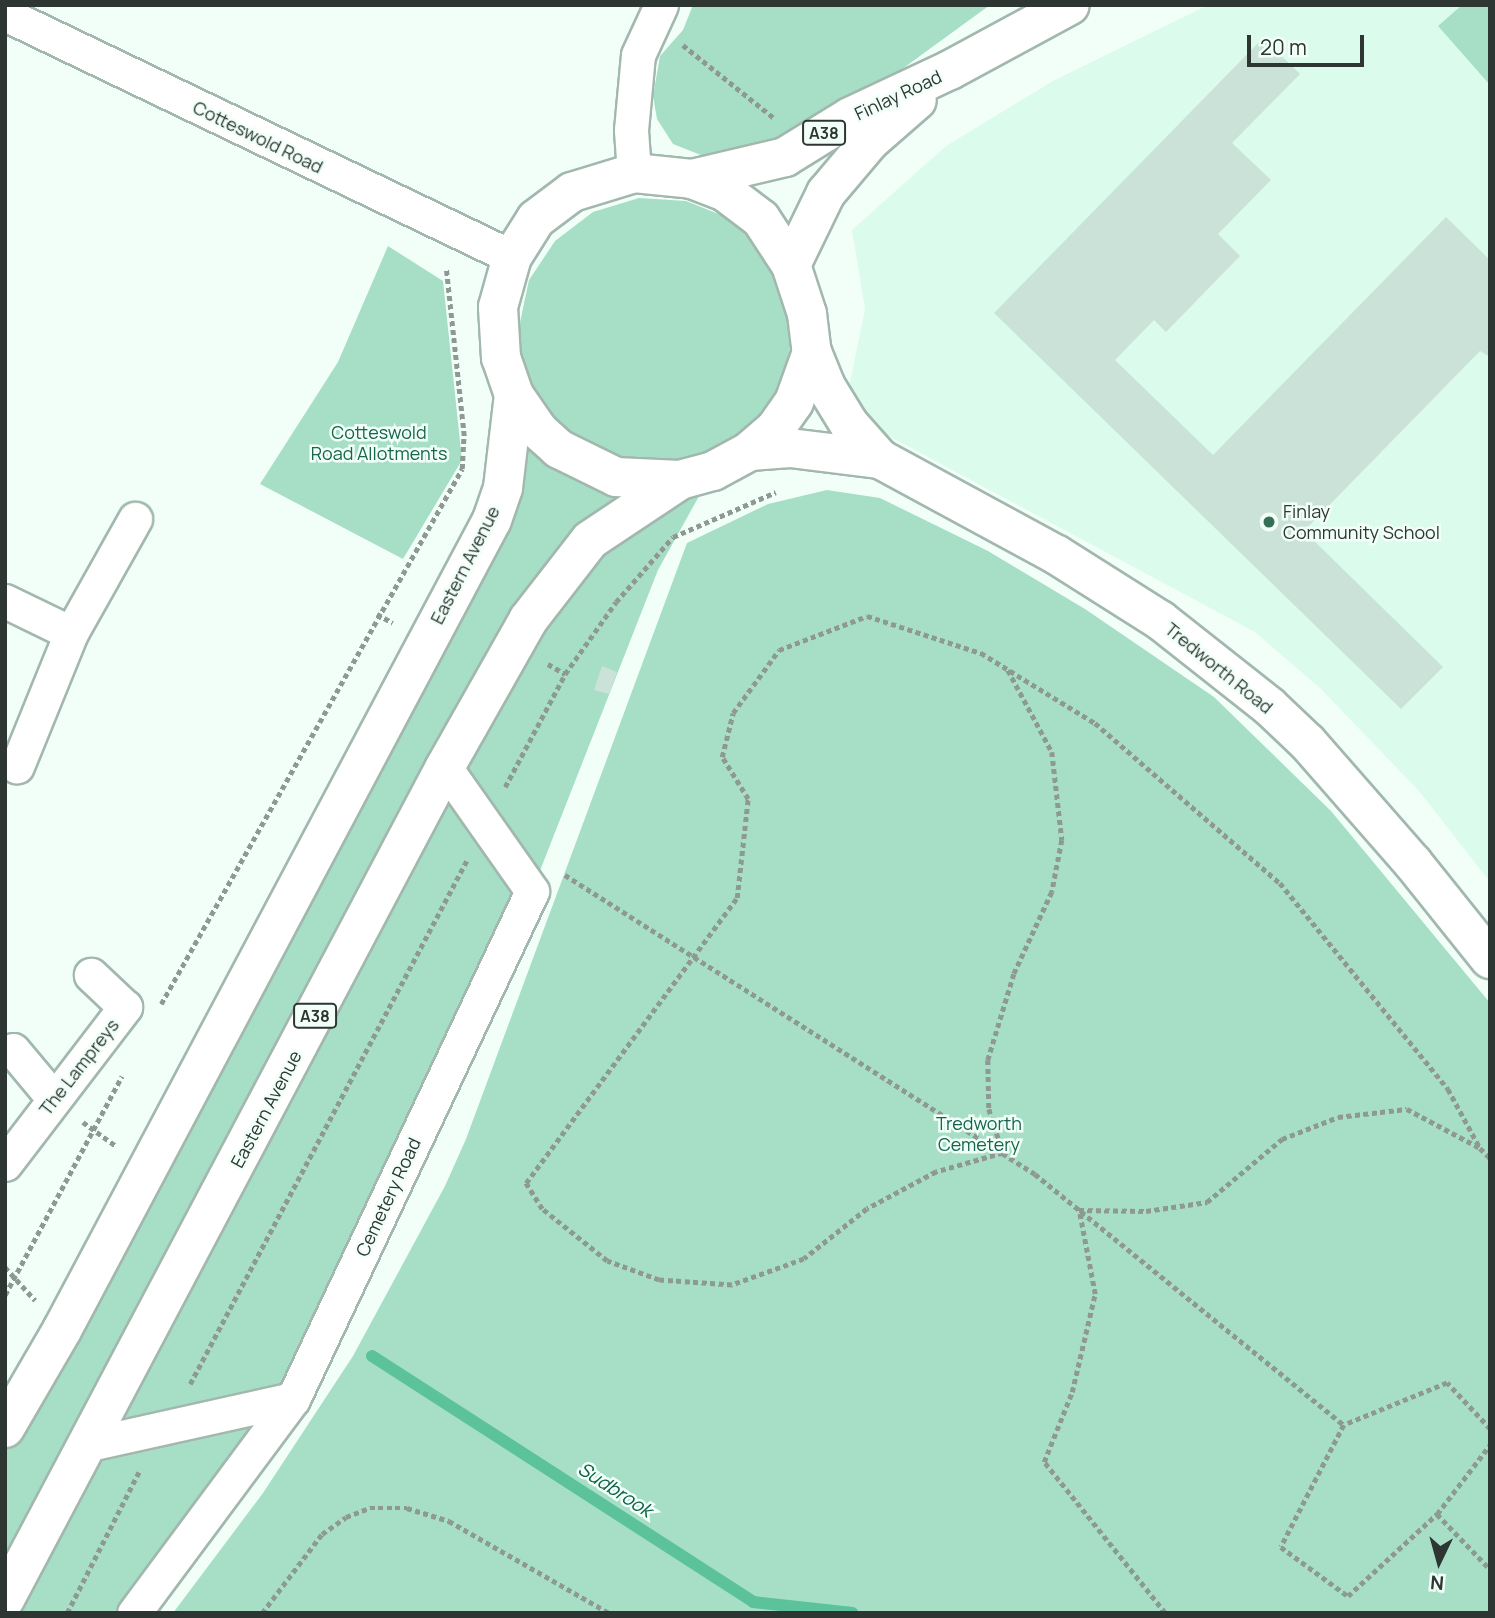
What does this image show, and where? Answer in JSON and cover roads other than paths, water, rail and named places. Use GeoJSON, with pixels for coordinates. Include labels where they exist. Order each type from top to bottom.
{"type":"FeatureCollection","features":[{"type":"Feature","properties":{"kind":"main road","name":"Finlay Road"},"geometry":{"type":"LineString","coordinates":[[692,179],[785,157],[850,117],[950,70],[1070,5]]}},
{"type":"Feature","properties":{"kind":"main road","name":"Finlay Road"},"geometry":{"type":"LineString","coordinates":[[791,265],[826,193],[870,141],[950,70]]}},
{"type":"Feature","properties":{"kind":"main road","name":"A38"},"geometry":{"type":"LineString","coordinates":[[634,173],[692,179],[724,191],[761,219],[791,265],[807,314],[812,352],[794,402],[776,428],[750,451],[713,471],[680,480],[616,477],[583,464],[539,431],[514,395],[501,358],[498,307],[512,257],[536,219],[572,192],[634,173]]}},
{"type":"Feature","properties":{"kind":"main road","name":"Tredworth Road"},"geometry":{"type":"LineString","coordinates":[[812,352],[825,385],[849,424],[880,459],[1058,555],[1160,620],[1231,673],[1308,743],[1413,863],[1490,960]]}},
{"type":"Feature","properties":{"kind":"main road","name":"Eastern Avenue"},"geometry":{"type":"LineString","coordinates":[[5,1428],[147,1170],[492,520],[503,488],[514,395]]}},
{"type":"Feature","properties":{"kind":"main road","name":"Tredworth Road"},"geometry":{"type":"LineString","coordinates":[[750,451],[790,448],[880,459]]}},
{"type":"Feature","properties":{"kind":"main road","name":"Eastern Avenue"},"geometry":{"type":"LineString","coordinates":[[5,1599],[90,1444],[445,768],[528,620],[566,567],[590,540],[680,480]]}},
{"type":"Feature","properties":{"kind":"street","name":"Cotteswold Road"},"geometry":{"type":"LineString","coordinates":[[5,14],[454,233],[512,257]]}},
{"type":"Feature","properties":{"kind":"street"},"geometry":{"type":"LineString","coordinates":[[634,173],[631,130],[638,55],[657,14]]}},
{"type":"Feature","properties":{"kind":"street"},"geometry":{"type":"LineString","coordinates":[[17,766],[71,633],[135,519]]}},
{"type":"Feature","properties":{"kind":"street"},"geometry":{"type":"LineString","coordinates":[[5,601],[71,633]]}},
{"type":"Feature","properties":{"kind":"street","name":"Cemetery Road"},"geometry":{"type":"LineString","coordinates":[[134,1613],[293,1399],[532,891],[445,768]]}},
{"type":"Feature","properties":{"kind":"street","name":"The Lampreys"},"geometry":{"type":"LineString","coordinates":[[5,1164],[125,1007],[91,975]]}},
{"type":"Feature","properties":{"kind":"street"},"geometry":{"type":"LineString","coordinates":[[13,1050],[54,1099]]}},
{"type":"Feature","properties":{"kind":"street"},"geometry":{"type":"LineString","coordinates":[[90,1444],[293,1399]]}},
{"type":"Feature","properties":{"kind":"waterway","name":"Sudbrook"},"geometry":{"type":"LineString","coordinates":[[372,1356],[753,1602],[852,1613]]}},
{"type":"Feature","properties":{"kind":"place","name":"Finlay Community School"},"geometry":{"type":"Point","coordinates":[1269,522]}},
{"type":"Feature","properties":{"kind":"park label","name":"Cotteswold Road Allotments"},"geometry":{"type":"Point","coordinates":[379,443]}},
{"type":"Feature","properties":{"kind":"park label","name":"Tredworth Cemetery"},"geometry":{"type":"Point","coordinates":[979,1134]}}]}
